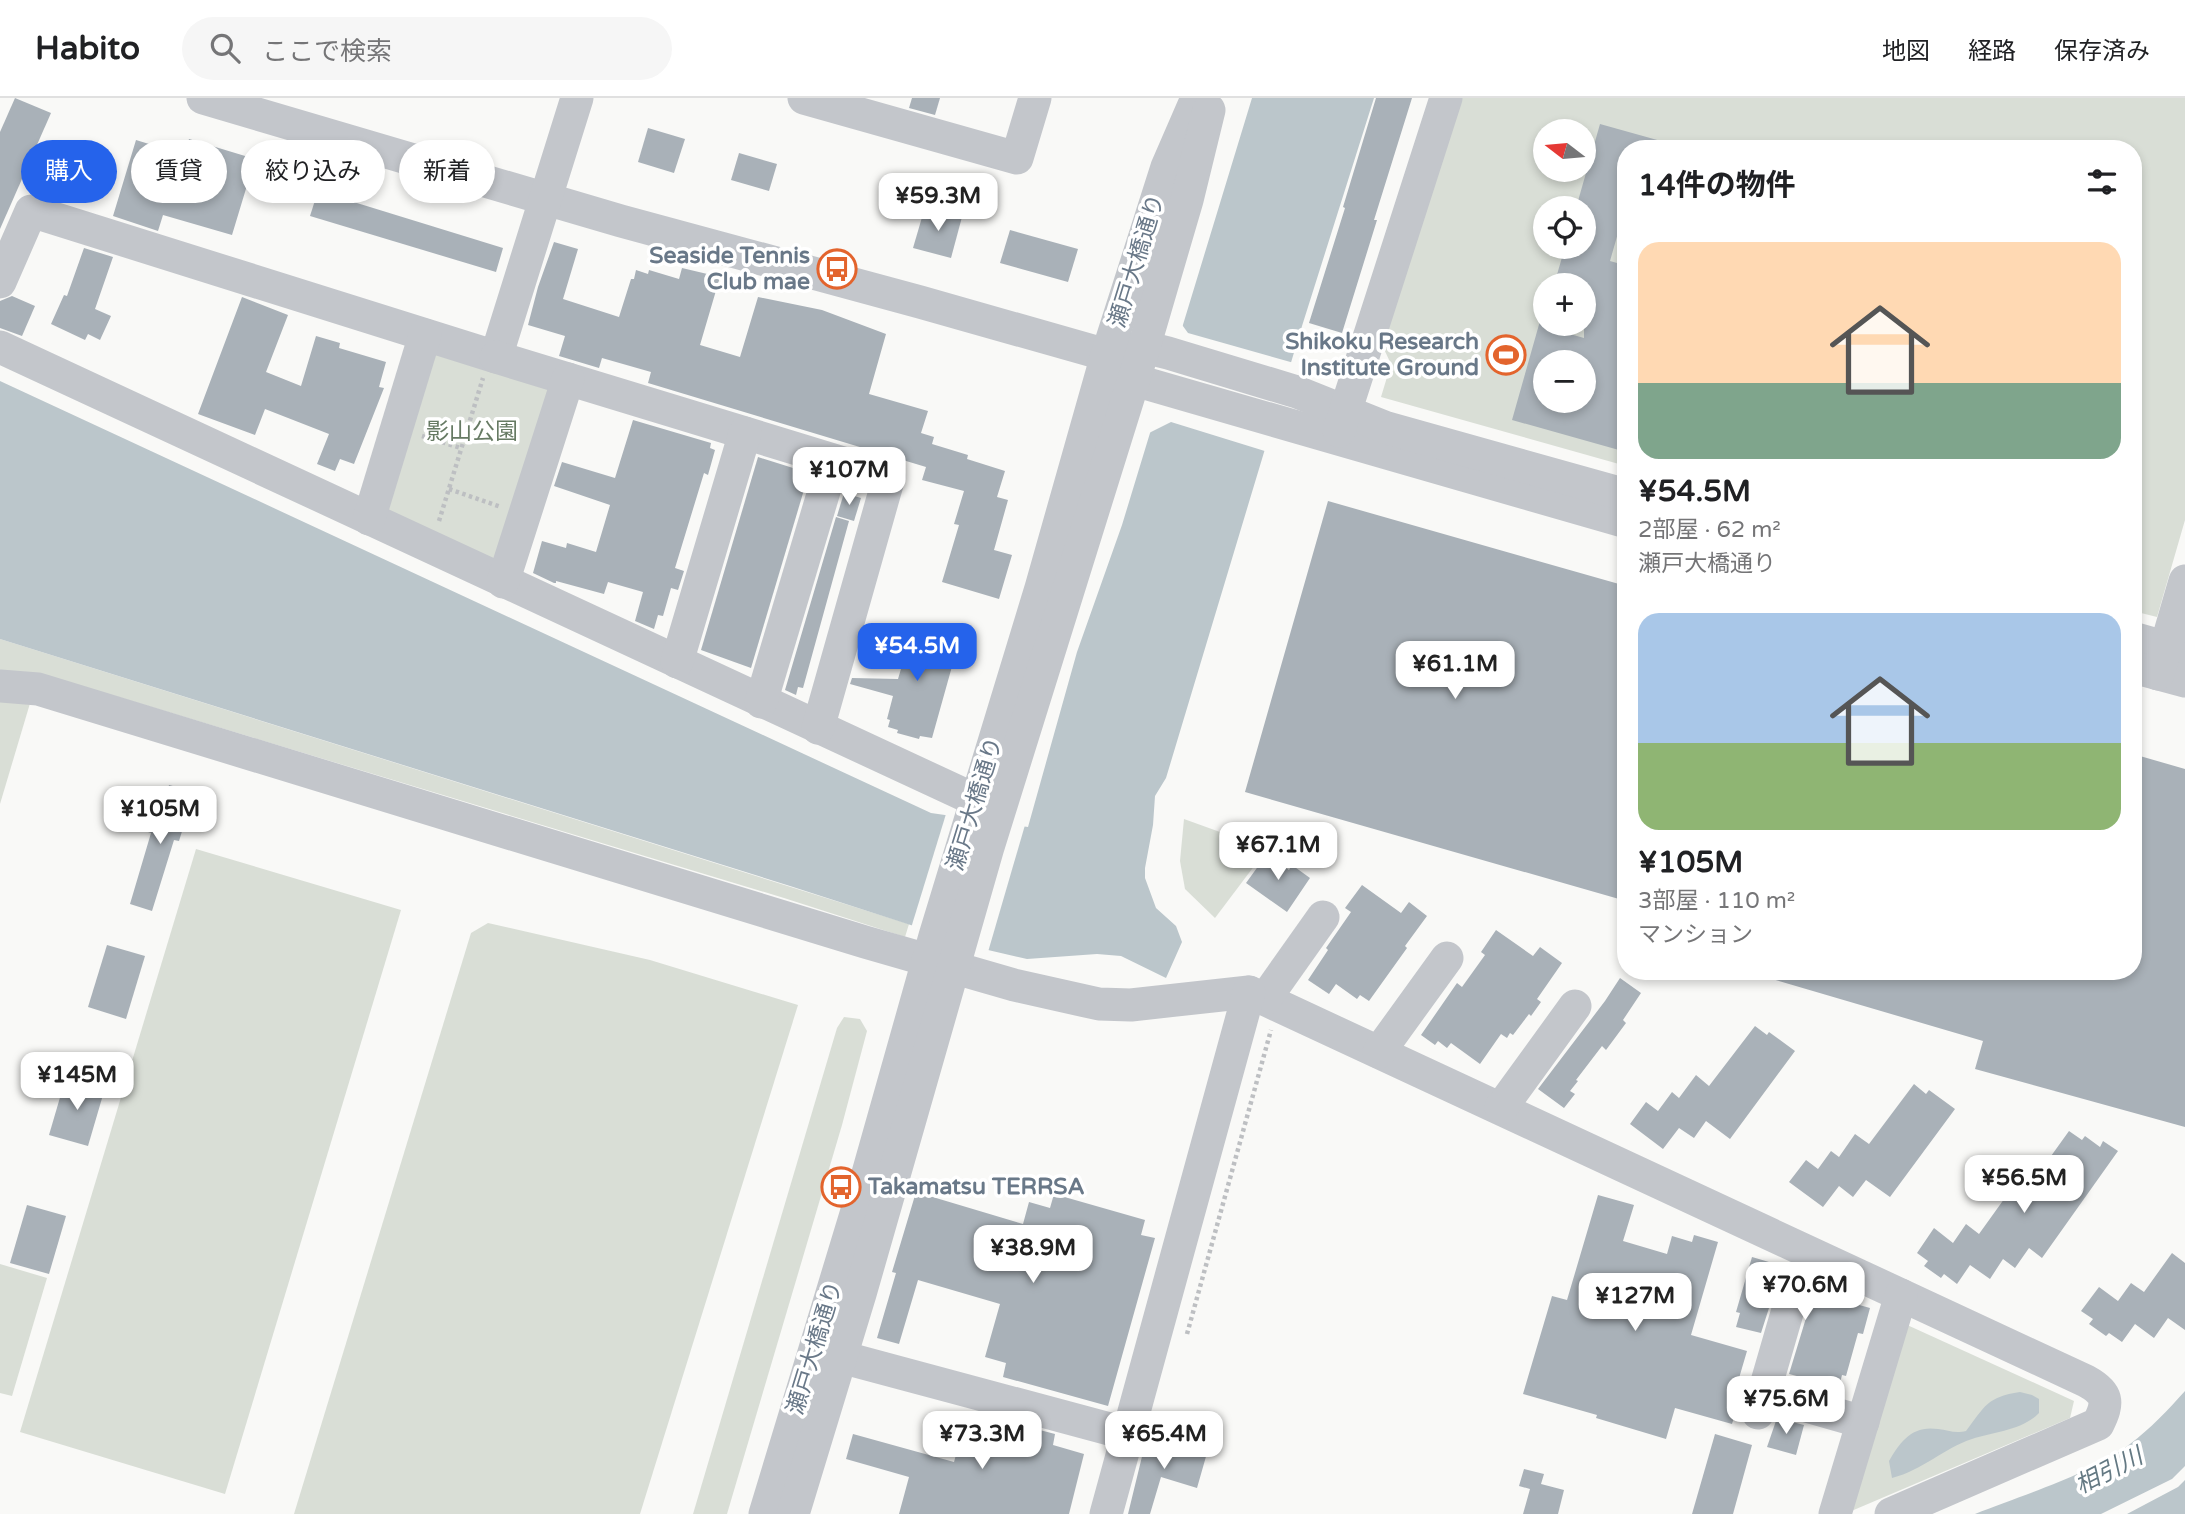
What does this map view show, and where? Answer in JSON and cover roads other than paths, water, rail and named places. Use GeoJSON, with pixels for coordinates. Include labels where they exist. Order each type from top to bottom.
{"type":"FeatureCollection","features":[{"type":"Feature","properties":{"kind":"street"},"geometry":{"type":"LineString","coordinates":[[203,98],[546,200],[1107,355],[1146,384],[1287,426],[1387,428],[1617,492]]}},
{"type":"Feature","properties":{"kind":"street"},"geometry":{"type":"LineString","coordinates":[[493,357],[577,98]]}},
{"type":"Feature","properties":{"kind":"street"},"geometry":{"type":"LineString","coordinates":[[804,98],[882,109],[1017,158],[1035,98]]}},
{"type":"Feature","properties":{"kind":"street","name":"瀬戸大橋通り"},"geometry":{"type":"LineString","coordinates":[[765,1514],[863,1191],[944,952],[986,813],[1041,588],[1107,355],[1167,167],[1198,98]]}},
{"type":"Feature","properties":{"kind":"street","name":"瀬戸大橋通り"},"geometry":{"type":"LineString","coordinates":[[986,813],[1146,384],[1156,350],[1186,200],[1212,98]]}},
{"type":"Feature","properties":{"kind":"street"},"geometry":{"type":"LineString","coordinates":[[1341,426],[1446,98]]}},
{"type":"Feature","properties":{"kind":"street"},"geometry":{"type":"LineString","coordinates":[[0,282],[31,211],[493,357],[889,477],[818,728]]}},
{"type":"Feature","properties":{"kind":"street"},"geometry":{"type":"LineString","coordinates":[[369,519],[425,335]]}},
{"type":"Feature","properties":{"kind":"street"},"geometry":{"type":"LineString","coordinates":[[0,347],[818,728],[986,813]]}},
{"type":"Feature","properties":{"kind":"street"},"geometry":{"type":"LineString","coordinates":[[1107,355],[1156,350],[1297,392],[1341,426],[1617,519]]}},
{"type":"Feature","properties":{"kind":"street"},"geometry":{"type":"LineString","coordinates":[[503,582],[568,379]]}},
{"type":"Feature","properties":{"kind":"street"},"geometry":{"type":"LineString","coordinates":[[677,662],[745,433]]}},
{"type":"Feature","properties":{"kind":"street"},"geometry":{"type":"LineString","coordinates":[[761,702],[833,461]]}},
{"type":"Feature","properties":{"kind":"street"},"geometry":{"type":"LineString","coordinates":[[2142,645],[2166,664],[2185,581]]}},
{"type":"Feature","properties":{"kind":"street"},"geometry":{"type":"LineString","coordinates":[[0,686],[38,689],[944,952],[1014,985],[1099,1004],[1252,1002],[1379,1052],[1501,1108],[2086,1381],[2104,1394],[2104,1413],[2098,1424],[1891,1514]]}},
{"type":"Feature","properties":{"kind":"street"},"geometry":{"type":"LineString","coordinates":[[1106,1514],[1252,1002],[1323,918]]}},
{"type":"Feature","properties":{"kind":"street","name":"瀬戸大橋通り"},"geometry":{"type":"LineString","coordinates":[[793,1514],[841,1357],[944,952]]}},
{"type":"Feature","properties":{"kind":"street"},"geometry":{"type":"LineString","coordinates":[[1379,1052],[1447,958]]}},
{"type":"Feature","properties":{"kind":"street"},"geometry":{"type":"LineString","coordinates":[[1501,1108],[1575,1006]]}},
{"type":"Feature","properties":{"kind":"street"},"geometry":{"type":"LineString","coordinates":[[1835,1514],[1900,1295]]}},
{"type":"Feature","properties":{"kind":"street"},"geometry":{"type":"LineString","coordinates":[[1787,1313],[1761,1404],[1863,1422]]}},
{"type":"Feature","properties":{"kind":"street"},"geometry":{"type":"LineString","coordinates":[[841,1357],[1128,1434]]}},
{"type":"Feature","properties":{"kind":"water"},"geometry":{"type":"Polygon","coordinates":[[[1252,98],[1374,98],[1302,326],[1166,778],[1155,796],[1145,878],[1156,908],[1176,926],[1182,942],[1166,978],[1121,956],[1097,954],[1027,959],[988,950],[0,639],[0,381],[931,813],[1028,827],[1077,652],[1122,525],[1252,98]]]}},
{"type":"Feature","properties":{"kind":"water","name":"相引川"},"geometry":{"type":"Polygon","coordinates":[[[2185,1391],[2185,1466],[2172,1479],[2101,1514],[1975,1514],[2076,1475],[2114,1455],[2145,1432],[2185,1391]]]}},
{"type":"Feature","properties":{"kind":"water"},"geometry":{"type":"Polygon","coordinates":[[[2020,1392],[2039,1399],[2039,1413],[2032,1419],[2017,1427],[1962,1443],[1914,1470],[1892,1478],[1889,1461],[1908,1436],[1929,1428],[1966,1431],[1993,1400],[2020,1392]]]}},
{"type":"Feature","properties":{"kind":"water"},"geometry":{"type":"Polygon","coordinates":[[[2185,1480],[2185,1514],[2127,1514],[2178,1487],[2185,1480]]]}},
{"type":"Feature","properties":{"kind":"place","name":"Seaside Tennis Club mae"},"geometry":{"type":"Point","coordinates":[837,269]}},
{"type":"Feature","properties":{"kind":"place","name":"Shikoku Research Institute Ground"},"geometry":{"type":"Point","coordinates":[1506,355]}},
{"type":"Feature","properties":{"kind":"place","name":"Takamatsu TERRSA"},"geometry":{"type":"Point","coordinates":[841,1187]}},
{"type":"Feature","properties":{"kind":"park label","name":"影山公園"},"geometry":{"type":"Point","coordinates":[472,432]}}]}
